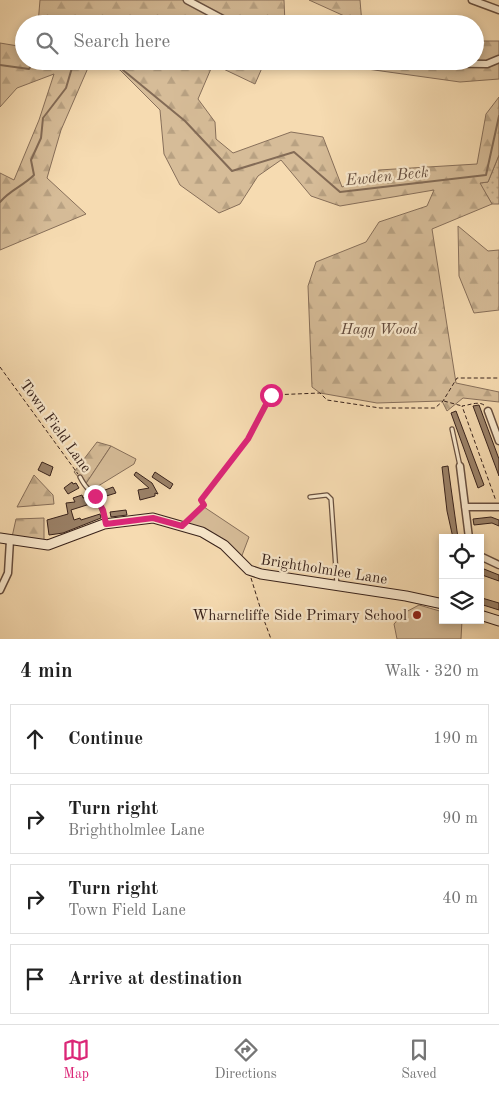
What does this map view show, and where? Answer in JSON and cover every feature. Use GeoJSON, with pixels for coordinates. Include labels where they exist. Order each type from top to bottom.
{"type":"FeatureCollection","features":[{"type":"Feature","properties":{"kind":"street"},"geometry":{"type":"LineString","coordinates":[[187,0],[215,15]]}},
{"type":"Feature","properties":{"kind":"street"},"geometry":{"type":"LineString","coordinates":[[472,0],[499,10]]}},
{"type":"Feature","properties":{"kind":"street"},"geometry":{"type":"LineString","coordinates":[[484,64],[499,59]]}},
{"type":"Feature","properties":{"kind":"street"},"geometry":{"type":"LineString","coordinates":[[488,411],[499,441]]}},
{"type":"Feature","properties":{"kind":"street"},"geometry":{"type":"LineString","coordinates":[[460,466],[468,534]]}},
{"type":"Feature","properties":{"kind":"street"},"geometry":{"type":"LineString","coordinates":[[465,507],[498,507]]}},
{"type":"Feature","properties":{"kind":"street","name":"Brightholmlee Lane"},"geometry":{"type":"LineString","coordinates":[[0,538],[48,545],[106,524],[153,518],[202,532],[224,545],[249,570],[261,574],[406,596],[439,603]]}},
{"type":"Feature","properties":{"kind":"street"},"geometry":{"type":"LineString","coordinates":[[0,590],[8,573],[10,540]]}},
{"type":"Feature","properties":{"kind":"street"},"geometry":{"type":"LineString","coordinates":[[484,558],[499,565]]}},
{"type":"Feature","properties":{"kind":"street"},"geometry":{"type":"LineString","coordinates":[[484,616],[499,621]]}},
{"type":"Feature","properties":{"kind":"lane"},"geometry":{"type":"LineString","coordinates":[[452,429],[460,466]]}},
{"type":"Feature","properties":{"kind":"lane","name":"Town Field Lane"},"geometry":{"type":"LineString","coordinates":[[80,477],[86,489],[95,496],[103,510],[106,524]]}},
{"type":"Feature","properties":{"kind":"lane"},"geometry":{"type":"LineString","coordinates":[[310,497],[327,496],[331,499],[337,586]]}},
{"type":"Feature","properties":{"kind":"path","name":"Town Field Lane"},"geometry":{"type":"LineString","coordinates":[[0,367],[80,477]]}},
{"type":"Feature","properties":{"kind":"path"},"geometry":{"type":"LineString","coordinates":[[182,526],[204,505],[201,500],[248,439],[271,395],[320,393],[327,400],[380,408],[435,408],[443,401],[457,378],[499,378]]}},
{"type":"Feature","properties":{"kind":"path"},"geometry":{"type":"LineString","coordinates":[[443,401],[462,406],[481,403],[488,411]]}},
{"type":"Feature","properties":{"kind":"path"},"geometry":{"type":"LineString","coordinates":[[462,406],[498,507]]}},
{"type":"Feature","properties":{"kind":"path"},"geometry":{"type":"LineString","coordinates":[[249,570],[271,639]]}},
{"type":"Feature","properties":{"kind":"green space"},"geometry":{"type":"Polygon","coordinates":[[[40,0],[284,0],[285,15],[39,15],[40,0]]]}},
{"type":"Feature","properties":{"kind":"green space"},"geometry":{"type":"Polygon","coordinates":[[[309,0],[360,0],[361,15],[342,15],[309,0]]]}},
{"type":"Feature","properties":{"kind":"green space"},"geometry":{"type":"Polygon","coordinates":[[[484,41],[499,41],[499,79],[460,82],[374,70],[484,70],[484,41]]]}},
{"type":"Feature","properties":{"kind":"green space"},"geometry":{"type":"Polygon","coordinates":[[[0,43],[15,46],[15,70],[87,70],[61,130],[47,178],[86,214],[0,250],[0,173],[14,180],[39,120],[54,74],[17,88],[0,107],[0,43]]]}},
{"type":"Feature","properties":{"kind":"green space","name":"Hagg Wood"},"geometry":{"type":"Polygon","coordinates":[[[120,70],[210,70],[198,99],[215,122],[216,139],[233,153],[291,132],[323,137],[342,187],[379,170],[477,164],[486,114],[499,97],[499,155],[488,182],[480,183],[492,204],[432,229],[456,383],[499,392],[499,402],[463,398],[447,411],[442,401],[377,403],[320,393],[312,387],[308,286],[316,262],[366,242],[379,222],[427,206],[434,190],[340,206],[311,196],[281,160],[258,176],[240,204],[219,213],[180,185],[164,154],[160,110],[120,70]]]}},
{"type":"Feature","properties":{"kind":"green space"},"geometry":{"type":"Polygon","coordinates":[[[226,70],[261,70],[255,84],[226,70]]]}},
{"type":"Feature","properties":{"kind":"green space"},"geometry":{"type":"Polygon","coordinates":[[[499,155],[499,204],[492,204],[479,183],[488,182],[499,155]]]}},
{"type":"Feature","properties":{"kind":"green space"},"geometry":{"type":"Polygon","coordinates":[[[458,226],[488,251],[499,250],[499,310],[474,313],[459,276],[458,226]]]}},
{"type":"Feature","properties":{"kind":"green space"},"geometry":{"type":"Polygon","coordinates":[[[97,442],[111,446],[85,485],[74,472],[97,442]]]}},
{"type":"Feature","properties":{"kind":"green space"},"geometry":{"type":"Polygon","coordinates":[[[111,446],[136,459],[134,464],[90,491],[85,485],[111,446]]]}},
{"type":"Feature","properties":{"kind":"green space"},"geometry":{"type":"Polygon","coordinates":[[[34,475],[53,495],[54,504],[17,507],[34,475]]]}},
{"type":"Feature","properties":{"kind":"green space"},"geometry":{"type":"Polygon","coordinates":[[[204,507],[249,537],[241,558],[206,531],[187,523],[204,507]]]}},
{"type":"Feature","properties":{"kind":"green space"},"geometry":{"type":"Polygon","coordinates":[[[44,518],[44,542],[12,537],[16,519],[44,518]]]}},
{"type":"Feature","properties":{"kind":"green space"},"geometry":{"type":"Polygon","coordinates":[[[419,605],[439,611],[439,624],[462,624],[461,639],[397,639],[394,624],[404,613],[419,605]]]}},
{"type":"Feature","properties":{"kind":"building"},"geometry":{"type":"Polygon","coordinates":[[[479,405],[499,459],[499,476],[473,406],[479,405]]]}},
{"type":"Feature","properties":{"kind":"building"},"geometry":{"type":"Polygon","coordinates":[[[456,411],[484,485],[478,488],[451,413],[456,411]]]}},
{"type":"Feature","properties":{"kind":"building"},"geometry":{"type":"Polygon","coordinates":[[[42,462],[53,467],[50,476],[38,470],[42,462]]]}},
{"type":"Feature","properties":{"kind":"building"},"geometry":{"type":"Polygon","coordinates":[[[448,466],[457,534],[452,534],[447,511],[442,467],[448,466]]]}},
{"type":"Feature","properties":{"kind":"building"},"geometry":{"type":"Polygon","coordinates":[[[136,472],[152,483],[158,494],[155,493],[155,496],[140,500],[138,490],[149,488],[134,475],[136,472]]]}},
{"type":"Feature","properties":{"kind":"building"},"geometry":{"type":"Polygon","coordinates":[[[155,472],[173,484],[170,489],[152,477],[155,472]]]}},
{"type":"Feature","properties":{"kind":"building"},"geometry":{"type":"Polygon","coordinates":[[[72,482],[73,484],[76,483],[79,488],[68,494],[64,488],[72,482]]]}},
{"type":"Feature","properties":{"kind":"building"},"geometry":{"type":"Polygon","coordinates":[[[113,487],[116,493],[100,498],[97,493],[113,487]]]}},
{"type":"Feature","properties":{"kind":"building"},"geometry":{"type":"Polygon","coordinates":[[[82,495],[83,498],[87,497],[90,504],[71,510],[74,520],[80,518],[81,520],[100,514],[101,518],[63,533],[49,535],[47,520],[68,514],[66,503],[75,502],[73,498],[82,495]]]}},
{"type":"Feature","properties":{"kind":"building"},"geometry":{"type":"Polygon","coordinates":[[[126,510],[127,515],[111,517],[110,512],[126,510]]]}},
{"type":"Feature","properties":{"kind":"building"},"geometry":{"type":"Polygon","coordinates":[[[491,517],[499,520],[499,526],[492,523],[474,525],[473,519],[491,517]]]}},
{"type":"Feature","properties":{"kind":"building"},"geometry":{"type":"Polygon","coordinates":[[[484,569],[499,575],[499,581],[484,576],[484,569]]]}},
{"type":"Feature","properties":{"kind":"building"},"geometry":{"type":"Polygon","coordinates":[[[484,599],[499,603],[499,610],[484,605],[484,599]]]}},
{"type":"Feature","properties":{"kind":"waterway","name":"Ewden Beck"},"geometry":{"type":"LineString","coordinates":[[0,65],[15,67]]}},
{"type":"Feature","properties":{"kind":"waterway"},"geometry":{"type":"LineString","coordinates":[[0,202],[34,175],[31,160],[41,138],[43,118],[66,88],[71,70]]}},
{"type":"Feature","properties":{"kind":"waterway","name":"Ewden Beck"},"geometry":{"type":"LineString","coordinates":[[123,70],[185,121],[232,171],[294,152],[340,192],[486,175],[499,116]]}},
{"type":"Feature","properties":{"kind":"place","name":"Wharncliffe Side Primary School"},"geometry":{"type":"Point","coordinates":[417,615]}},
{"type":"Feature","properties":{"kind":"route"},"geometry":{"type":"LineString","coordinates":[[95,496],[103,510],[106,524],[153,518],[182,526],[204,505],[201,500],[248,439],[271,395]]}}]}
